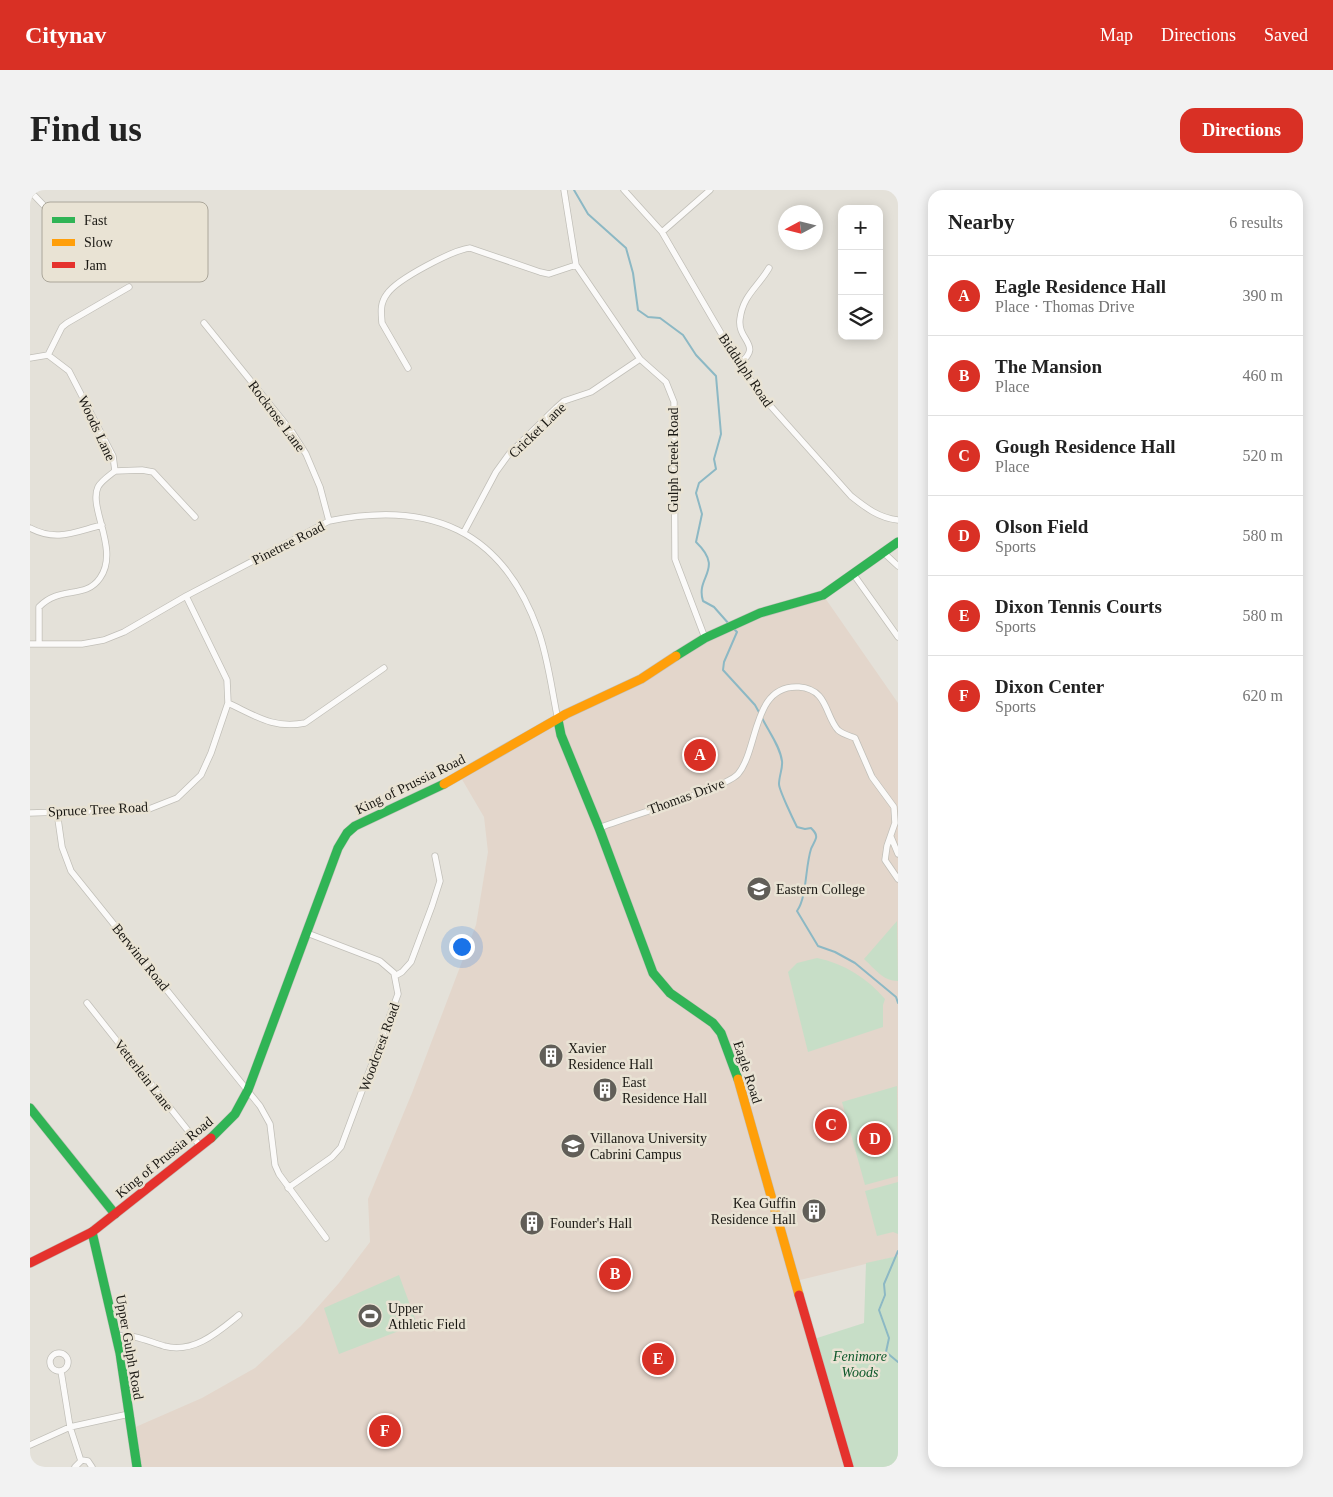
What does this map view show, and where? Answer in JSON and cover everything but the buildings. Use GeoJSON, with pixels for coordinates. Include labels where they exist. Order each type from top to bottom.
{"type":"FeatureCollection","features":[{"type":"Feature","properties":{"kind":"street","name":"Gulph Creek Road"},"geometry":{"type":"LineString","coordinates":[[564,190],[576,265],[640,359],[666,382],[674,402],[675,558],[705,638]]}},
{"type":"Feature","properties":{"kind":"street","name":"Biddulph Road"},"geometry":{"type":"LineString","coordinates":[[624,190],[662,232],[739,364],[767,402],[851,496],[867,510],[880,516],[898,520]]}},
{"type":"Feature","properties":{"kind":"street"},"geometry":{"type":"LineString","coordinates":[[662,232],[710,190]]}},
{"type":"Feature","properties":{"kind":"street"},"geometry":{"type":"LineString","coordinates":[[30,191],[42,204]]}},
{"type":"Feature","properties":{"kind":"street"},"geometry":{"type":"LineString","coordinates":[[408,368],[382,323],[381,317],[382,301],[396,284],[458,250],[470,248],[549,274],[576,265]]}},
{"type":"Feature","properties":{"kind":"street"},"geometry":{"type":"LineString","coordinates":[[739,364],[750,356],[751,350],[739,322],[742,310],[748,294],[764,277],[769,268]]}},
{"type":"Feature","properties":{"kind":"street"},"geometry":{"type":"LineString","coordinates":[[30,358],[48,355],[62,327],[129,287]]}},
{"type":"Feature","properties":{"kind":"street","name":"Rockrose Lane"},"geometry":{"type":"LineString","coordinates":[[204,323],[292,432],[306,454],[320,487],[330,521]]}},
{"type":"Feature","properties":{"kind":"street","name":"Woods Lane"},"geometry":{"type":"LineString","coordinates":[[39,644],[40,607],[48,598],[59,594],[85,591],[100,580],[107,565],[97,500],[98,488],[115,471],[113,456],[69,371],[48,355]]}},
{"type":"Feature","properties":{"kind":"street","name":"Cricket Lane"},"geometry":{"type":"LineString","coordinates":[[464,532],[505,460],[556,408],[564,401],[591,392],[640,359]]}},
{"type":"Feature","properties":{"kind":"street"},"geometry":{"type":"LineString","coordinates":[[115,471],[142,470],[153,472],[195,517]]}},
{"type":"Feature","properties":{"kind":"street","name":"Pinetree Road"},"geometry":{"type":"LineString","coordinates":[[30,644],[82,644],[104,640],[124,632],[186,596],[330,521],[355,516],[395,513],[431,519],[464,532],[497,559],[518,588],[539,631],[558,720]]}},
{"type":"Feature","properties":{"kind":"street"},"geometry":{"type":"LineString","coordinates":[[30,528],[43,535],[58,537],[102,525]]}},
{"type":"Feature","properties":{"kind":"street","name":"King of Prussia Road"},"geometry":{"type":"LineString","coordinates":[[30,1263],[92,1232],[201,1147],[224,1127],[235,1114],[248,1090],[338,848],[347,833],[369,819],[451,781],[558,720],[641,678],[705,638],[729,626],[760,613],[823,595],[854,575],[898,542]]}},
{"type":"Feature","properties":{"kind":"street"},"geometry":{"type":"LineString","coordinates":[[884,553],[898,566]]}},
{"type":"Feature","properties":{"kind":"street"},"geometry":{"type":"LineString","coordinates":[[854,575],[898,637]]}},
{"type":"Feature","properties":{"kind":"street","name":"Spruce Tree Road"},"geometry":{"type":"LineString","coordinates":[[30,813],[149,808],[177,798],[201,775],[211,753],[228,703],[227,680],[186,596]]}},
{"type":"Feature","properties":{"kind":"street"},"geometry":{"type":"LineString","coordinates":[[228,703],[272,724],[292,725],[305,722],[384,668]]}},
{"type":"Feature","properties":{"kind":"street","name":"Thomas Drive"},"geometry":{"type":"LineString","coordinates":[[599,828],[731,780],[746,762],[763,708],[771,696],[783,690],[799,687],[816,693],[826,706],[838,730],[855,738],[872,777],[894,807],[896,823],[887,846],[885,860],[898,879]]}},
{"type":"Feature","properties":{"kind":"street","name":"Eagle Road"},"geometry":{"type":"LineString","coordinates":[[558,720],[561,735],[599,828],[653,973],[670,993],[701,1013],[721,1033],[736,1074],[849,1467]]}},
{"type":"Feature","properties":{"kind":"street","name":"Berwind Road"},"geometry":{"type":"LineString","coordinates":[[57,812],[62,847],[71,871],[260,1106],[270,1124],[275,1165],[288,1188],[326,1238]]}},
{"type":"Feature","properties":{"kind":"street"},"geometry":{"type":"LineString","coordinates":[[891,838],[898,854]]}},
{"type":"Feature","properties":{"kind":"street"},"geometry":{"type":"LineString","coordinates":[[307,933],[380,961],[395,976],[402,972],[411,962],[440,881],[435,856]]}},
{"type":"Feature","properties":{"kind":"street","name":"Woodcrest Road"},"geometry":{"type":"LineString","coordinates":[[288,1188],[332,1157],[341,1147],[397,1002],[398,994],[395,976]]}},
{"type":"Feature","properties":{"kind":"street","name":"Vetterlein Lane"},"geometry":{"type":"LineString","coordinates":[[87,1003],[201,1147]]}},
{"type":"Feature","properties":{"kind":"street"},"geometry":{"type":"LineString","coordinates":[[30,1108],[115,1214]]}},
{"type":"Feature","properties":{"kind":"street","name":"Upper Gulph Road"},"geometry":{"type":"LineString","coordinates":[[92,1232],[116,1336],[137,1467]]}},
{"type":"Feature","properties":{"kind":"street"},"geometry":{"type":"LineString","coordinates":[[116,1336],[133,1336],[164,1346],[185,1348],[216,1334],[239,1315]]}},
{"type":"Feature","properties":{"kind":"street"},"geometry":{"type":"LineString","coordinates":[[61,1371],[70,1427],[81,1461]]}},
{"type":"Feature","properties":{"kind":"street"},"geometry":{"type":"LineString","coordinates":[[30,1445],[70,1427],[129,1414]]}},
{"type":"Feature","properties":{"kind":"street"},"geometry":{"type":"LineString","coordinates":[[75,1467],[81,1461],[88,1461],[92,1467]]}},
{"type":"Feature","properties":{"kind":"shaded area","name":"Villanova University Cabrini Campus"},"geometry":{"type":"Polygon","coordinates":[[[823,595],[898,703],[898,1256],[796,1281],[848,1467],[137,1467],[131,1429],[202,1398],[255,1368],[301,1326],[339,1283],[370,1242],[368,1199],[412,1093],[476,925],[488,852],[484,817],[460,776],[566,714],[641,679],[725,628],[823,595]]]}},
{"type":"Feature","properties":{"kind":"green space"},"geometry":{"type":"Polygon","coordinates":[[[897,921],[898,981],[884,977],[864,959],[897,921]]]}},
{"type":"Feature","properties":{"kind":"green space"},"geometry":{"type":"Polygon","coordinates":[[[817,958],[846,968],[863,978],[878,991],[885,999],[883,1005],[883,1027],[808,1052],[788,972],[797,963],[817,958]]]}},
{"type":"Feature","properties":{"kind":"green space"},"geometry":{"type":"Polygon","coordinates":[[[897,1086],[898,1176],[865,1185],[842,1102],[897,1086]]]}},
{"type":"Feature","properties":{"kind":"green space"},"geometry":{"type":"Polygon","coordinates":[[[898,1182],[898,1234],[893,1232],[877,1236],[865,1191],[898,1182]]]}},
{"type":"Feature","properties":{"kind":"green space","name":"Fenimore Woods"},"geometry":{"type":"Polygon","coordinates":[[[898,1256],[898,1467],[849,1467],[814,1339],[864,1323],[866,1263],[898,1256]]]}},
{"type":"Feature","properties":{"kind":"green space","name":"Upper Athletic Field"},"geometry":{"type":"Polygon","coordinates":[[[399,1275],[417,1324],[339,1354],[324,1308],[399,1275]]]}},
{"type":"Feature","properties":{"kind":"waterway"},"geometry":{"type":"LineString","coordinates":[[574,190],[588,214],[626,248],[633,273],[638,310],[648,317],[660,318],[683,335],[696,355],[716,376],[721,434],[714,459],[716,469],[699,483],[696,493],[702,514],[696,542],[704,552],[709,566],[703,585],[703,601],[714,607],[729,624]]}},
{"type":"Feature","properties":{"kind":"waterway"},"geometry":{"type":"LineString","coordinates":[[734,629],[737,632],[724,662],[723,670],[755,705],[760,714]]}},
{"type":"Feature","properties":{"kind":"waterway"},"geometry":{"type":"LineString","coordinates":[[762,718],[781,755],[782,764],[779,784],[790,812],[797,827],[811,828],[816,835],[809,857],[803,898],[797,911],[818,946],[835,952],[855,963],[896,997],[898,1003]]}},
{"type":"Feature","properties":{"kind":"waterway"},"geometry":{"type":"LineString","coordinates":[[898,1251],[884,1284],[885,1295],[879,1310],[889,1338],[886,1352],[898,1362]]}},
{"type":"Feature","properties":{"kind":"traffic: fast"},"geometry":{"type":"LineString","coordinates":[[676,656],[705,638],[760,613],[823,595],[898,542]]}},
{"type":"Feature","properties":{"kind":"traffic: fast"},"geometry":{"type":"LineString","coordinates":[[558,720],[561,735],[599,828],[653,973],[670,993],[713,1023],[721,1033],[738,1079]]}},
{"type":"Feature","properties":{"kind":"traffic: fast"},"geometry":{"type":"LineString","coordinates":[[211,1138],[235,1114],[248,1090],[338,848],[347,833],[355,826],[444,784]]}},
{"type":"Feature","properties":{"kind":"traffic: fast"},"geometry":{"type":"LineString","coordinates":[[30,1108],[115,1214]]}},
{"type":"Feature","properties":{"kind":"traffic: fast"},"geometry":{"type":"LineString","coordinates":[[92,1232],[120,1353],[137,1467]]}},
{"type":"Feature","properties":{"kind":"traffic: slow"},"geometry":{"type":"LineString","coordinates":[[444,784],[566,714],[641,679],[676,656]]}},
{"type":"Feature","properties":{"kind":"traffic: slow"},"geometry":{"type":"LineString","coordinates":[[738,1079],[799,1295]]}},
{"type":"Feature","properties":{"kind":"traffic: jam"},"geometry":{"type":"LineString","coordinates":[[30,1263],[92,1232],[211,1138]]}},
{"type":"Feature","properties":{"kind":"traffic: jam"},"geometry":{"type":"LineString","coordinates":[[799,1295],[849,1467]]}},
{"type":"Feature","properties":{"kind":"place","name":"Eagle Residence Hall"},"geometry":{"type":"Point","coordinates":[700,755]}},
{"type":"Feature","properties":{"kind":"place","name":"Eastern College"},"geometry":{"type":"Point","coordinates":[759,889]}},
{"type":"Feature","properties":{"kind":"place","name":"Xavier Residence Hall"},"geometry":{"type":"Point","coordinates":[551,1056]}},
{"type":"Feature","properties":{"kind":"place","name":"East Residence Hall"},"geometry":{"type":"Point","coordinates":[605,1090]}},
{"type":"Feature","properties":{"kind":"place","name":"Gough Residence Hall"},"geometry":{"type":"Point","coordinates":[831,1125]}},
{"type":"Feature","properties":{"kind":"place","name":"Olson Field"},"geometry":{"type":"Point","coordinates":[875,1139]}},
{"type":"Feature","properties":{"kind":"place","name":"Villanova University Cabrini Campus"},"geometry":{"type":"Point","coordinates":[573,1146]}},
{"type":"Feature","properties":{"kind":"place","name":"Kea Guffin Residence Hall"},"geometry":{"type":"Point","coordinates":[814,1211]}},
{"type":"Feature","properties":{"kind":"place","name":"Founder's Hall"},"geometry":{"type":"Point","coordinates":[532,1223]}},
{"type":"Feature","properties":{"kind":"place","name":"The Mansion"},"geometry":{"type":"Point","coordinates":[615,1274]}},
{"type":"Feature","properties":{"kind":"place","name":"Upper Athletic Field"},"geometry":{"type":"Point","coordinates":[370,1316]}},
{"type":"Feature","properties":{"kind":"place","name":"Dixon Tennis Courts"},"geometry":{"type":"Point","coordinates":[658,1359]}},
{"type":"Feature","properties":{"kind":"place","name":"Dixon Center"},"geometry":{"type":"Point","coordinates":[385,1431]}}]}
